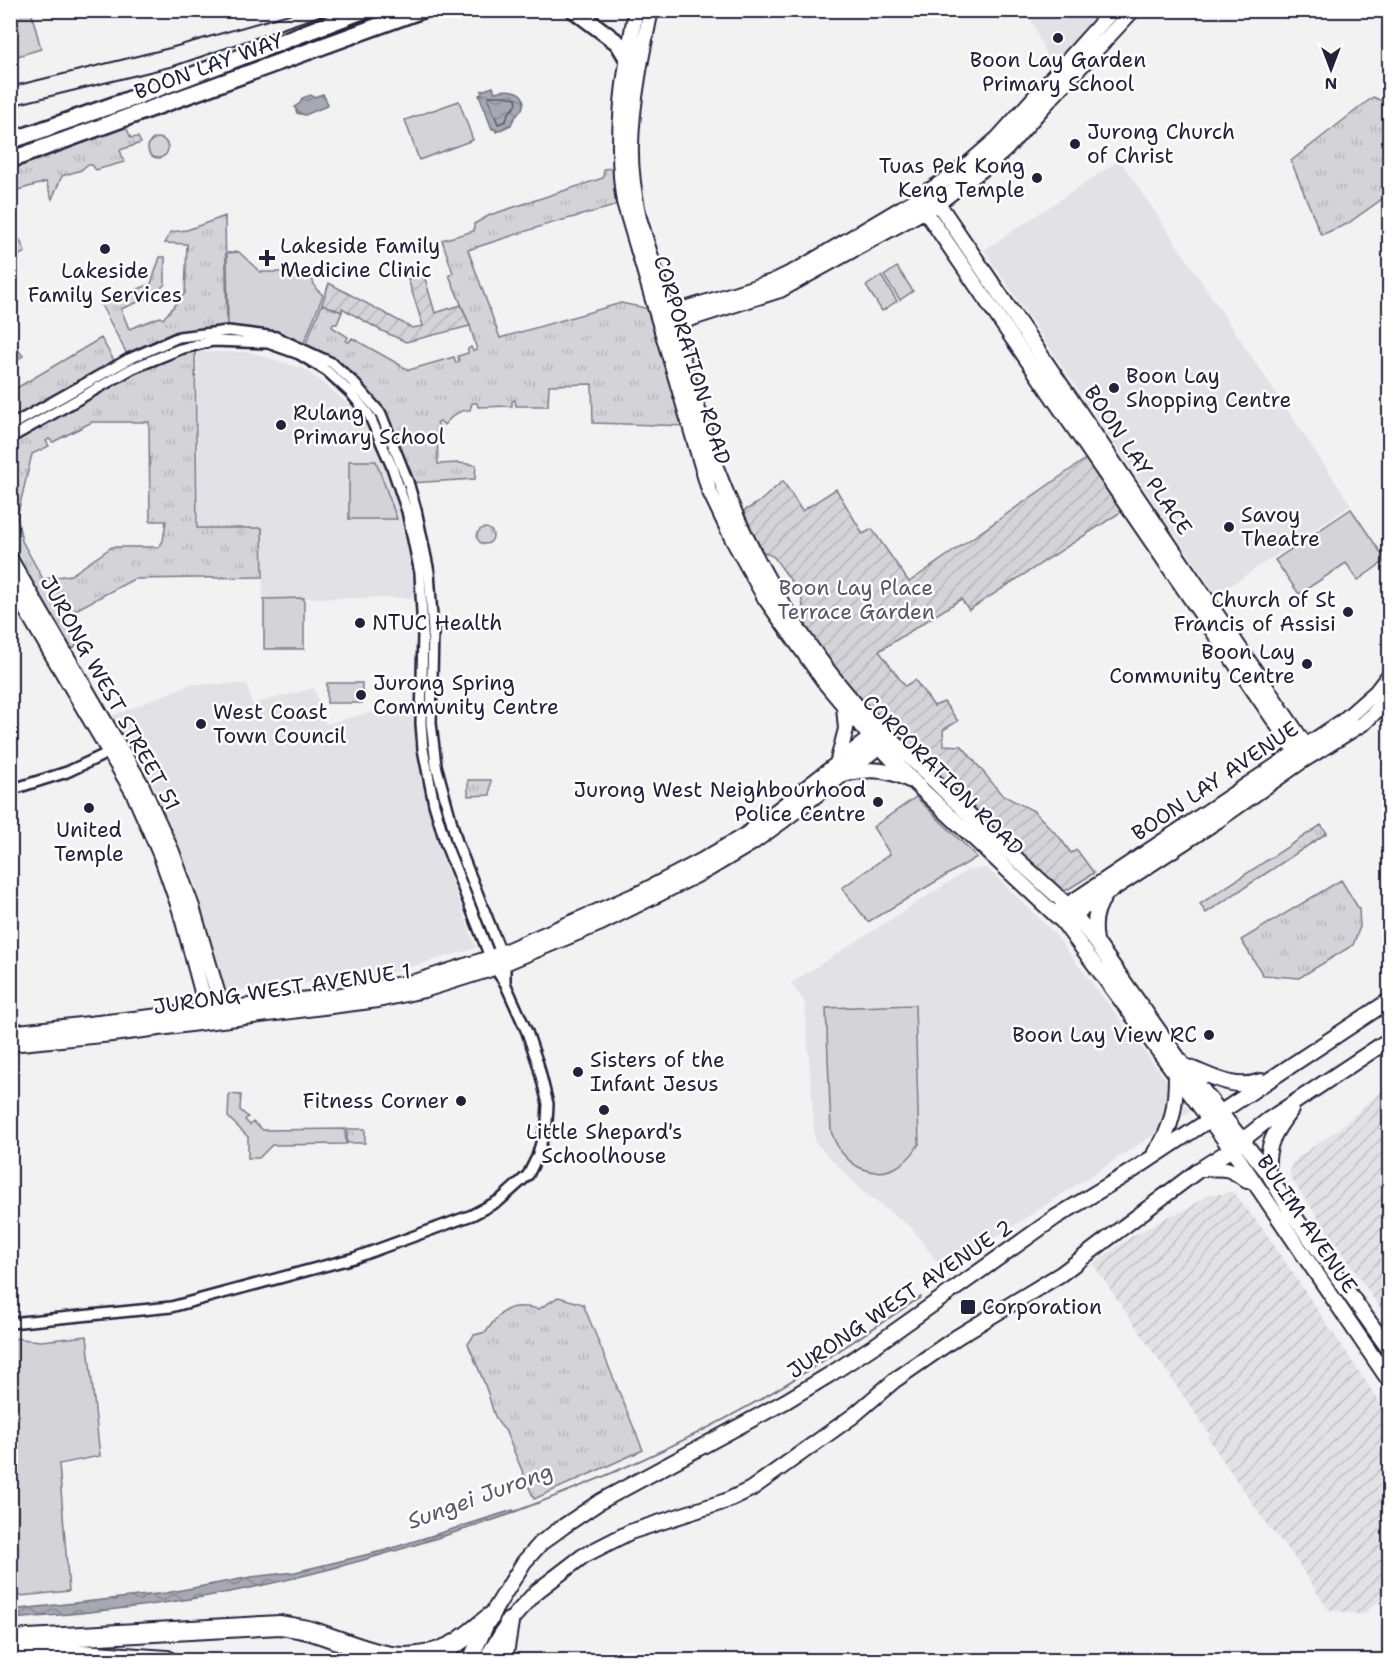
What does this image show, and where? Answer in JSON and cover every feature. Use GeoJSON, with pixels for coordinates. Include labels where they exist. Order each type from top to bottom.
{"type":"FeatureCollection","features":[{"type":"Feature","properties":{"kind":"highway"},"geometry":{"type":"LineString","coordinates":[[10,1640],[280,1625],[310,1631],[377,1654],[404,1657],[425,1655],[451,1646],[490,1617]]}},
{"type":"Feature","properties":{"kind":"highway"},"geometry":{"type":"LineString","coordinates":[[503,1660],[509,1622]]}},
{"type":"Feature","properties":{"kind":"highway"},"geometry":{"type":"LineString","coordinates":[[10,1649],[167,1660]]}},
{"type":"Feature","properties":{"kind":"main road","name":"BOON LAY WAY"},"geometry":{"type":"LineString","coordinates":[[10,141],[122,102],[365,10]]}},
{"type":"Feature","properties":{"kind":"main road","name":"BOON LAY WAY"},"geometry":{"type":"LineString","coordinates":[[10,160],[422,10]]}},
{"type":"Feature","properties":{"kind":"main road"},"geometry":{"type":"LineString","coordinates":[[574,10],[618,43],[627,58]]}},
{"type":"Feature","properties":{"kind":"street","name":"CORPORATION ROAD"},"geometry":{"type":"LineString","coordinates":[[636,10],[627,58],[620,128],[619,155],[622,189],[632,211],[665,321],[710,490],[729,530],[765,598],[844,707],[880,738],[1096,942],[1179,1070]]}},
{"type":"Feature","properties":{"kind":"street","name":"CORPORATION ROAD"},"geometry":{"type":"LineString","coordinates":[[632,211],[633,112],[651,10]]}},
{"type":"Feature","properties":{"kind":"street"},"geometry":{"type":"LineString","coordinates":[[665,321],[780,290],[921,205],[938,203],[1007,148],[1066,62],[1113,10]]}},
{"type":"Feature","properties":{"kind":"street"},"geometry":{"type":"LineString","coordinates":[[921,205],[929,190],[967,165],[1078,69],[1133,10]]}},
{"type":"Feature","properties":{"kind":"street"},"geometry":{"type":"LineString","coordinates":[[1066,62],[1073,62],[1078,69]]}},
{"type":"Feature","properties":{"kind":"street","name":"BOON LAY PLACE"},"geometry":{"type":"LineString","coordinates":[[929,190],[1088,435],[1304,754]]}},
{"type":"Feature","properties":{"kind":"street","name":"BOON LAY PLACE"},"geometry":{"type":"LineString","coordinates":[[921,205],[1088,435]]}},
{"type":"Feature","properties":{"kind":"street"},"geometry":{"type":"LineString","coordinates":[[954,253],[960,245],[966,244]]}},
{"type":"Feature","properties":{"kind":"street","name":"CORPORATION ROAD"},"geometry":{"type":"LineString","coordinates":[[665,321],[729,502],[753,552],[801,634],[916,784],[1065,913],[1179,1070],[1213,1102],[1214,1116],[1230,1150]]}},
{"type":"Feature","properties":{"kind":"street"},"geometry":{"type":"LineString","coordinates":[[10,426],[129,359],[179,337],[228,331],[276,337],[332,363],[353,382],[381,414],[408,482],[429,572],[434,658],[431,723],[434,756],[444,799],[505,983],[527,1032],[538,1064],[548,1104],[547,1122],[537,1158],[528,1175],[500,1200],[472,1215],[354,1258],[171,1306],[10,1323]]}},
{"type":"Feature","properties":{"kind":"street"},"geometry":{"type":"LineString","coordinates":[[10,438],[133,368],[180,349],[213,341],[268,343],[299,354],[327,371],[350,392],[369,416],[392,467],[407,511],[420,573],[423,633],[421,723],[423,749],[434,804],[446,845],[498,961]]}},
{"type":"Feature","properties":{"kind":"street","name":"JURONG WEST STREET 51"},"geometry":{"type":"LineString","coordinates":[[10,559],[115,750],[180,910],[209,1016]]}},
{"type":"Feature","properties":{"kind":"street","name":"JURONG WEST STREET 51"},"geometry":{"type":"LineString","coordinates":[[10,583],[115,750],[141,784],[172,852],[192,906],[224,1014]]}},
{"type":"Feature","properties":{"kind":"street","name":"BOON LAY AVENUE"},"geometry":{"type":"LineString","coordinates":[[1065,913],[1108,893],[1217,821],[1357,710],[1376,692],[1389,674]]}},
{"type":"Feature","properties":{"kind":"street","name":"BOON LAY AVENUE"},"geometry":{"type":"LineString","coordinates":[[1065,913],[1304,754],[1365,722],[1389,697]]}},
{"type":"Feature","properties":{"kind":"street"},"geometry":{"type":"LineString","coordinates":[[844,707],[846,729],[841,769],[882,770],[904,777],[916,784]]}},
{"type":"Feature","properties":{"kind":"street","name":"JURONG WEST AVENUE 1"},"geometry":{"type":"LineString","coordinates":[[10,1033],[378,1000],[424,990],[498,961],[640,893],[706,858],[747,834],[841,769],[880,738]]}},
{"type":"Feature","properties":{"kind":"street"},"geometry":{"type":"LineString","coordinates":[[10,790],[67,772],[115,750]]}},
{"type":"Feature","properties":{"kind":"street"},"geometry":{"type":"LineString","coordinates":[[1096,942],[1093,929],[1098,904],[1108,893]]}},
{"type":"Feature","properties":{"kind":"street","name":"JURONG WEST AVENUE 2"},"geometry":{"type":"LineString","coordinates":[[470,1660],[490,1617],[524,1562],[541,1543],[564,1526],[601,1501],[786,1401],[829,1375],[877,1344],[1056,1217],[1135,1168],[1389,1000]]}},
{"type":"Feature","properties":{"kind":"street","name":"JURONG WEST AVENUE 1"},"geometry":{"type":"LineString","coordinates":[[10,1044],[112,1034],[209,1016]]}},
{"type":"Feature","properties":{"kind":"street"},"geometry":{"type":"LineString","coordinates":[[485,1660],[494,1642],[509,1622],[536,1592],[566,1568],[597,1548],[630,1532],[726,1501],[751,1490],[853,1416],[895,1380],[957,1337],[1061,1274],[1200,1169],[1389,1039]]}},
{"type":"Feature","properties":{"kind":"street"},"geometry":{"type":"LineString","coordinates":[[1153,1155],[1170,1126],[1179,1070],[1231,1084],[1257,1083],[1275,1075]]}},
{"type":"Feature","properties":{"kind":"street"},"geometry":{"type":"LineString","coordinates":[[1268,1173],[1268,1151],[1275,1133],[1298,1101]]}},
{"type":"Feature","properties":{"kind":"street","name":"CORPORATION ROAD"},"geometry":{"type":"LineString","coordinates":[[1214,1116],[1242,1140]]}},
{"type":"Feature","properties":{"kind":"street","name":"BULIM AVENUE"},"geometry":{"type":"LineString","coordinates":[[1242,1140],[1268,1173],[1290,1210],[1389,1352]]}},
{"type":"Feature","properties":{"kind":"street","name":"BULIM AVENUE"},"geometry":{"type":"LineString","coordinates":[[1230,1150],[1389,1382]]}},
{"type":"Feature","properties":{"kind":"street"},"geometry":{"type":"LineString","coordinates":[[1200,1169],[1228,1168],[1256,1187]]}},
{"type":"Feature","properties":{"kind":"shaded area","name":"Boon Lay Garden Primary School"},"geometry":{"type":"Polygon","coordinates":[[[1028,11],[1104,11],[1050,65],[1028,11]]]}},
{"type":"Feature","properties":{"kind":"shaded area"},"geometry":{"type":"Polygon","coordinates":[[[1120,160],[1351,505],[1216,595],[984,250],[1120,160]]]}},
{"type":"Feature","properties":{"kind":"shaded area","name":"Rulang Primary School"},"geometry":{"type":"Polygon","coordinates":[[[197,352],[251,352],[305,369],[350,405],[380,445],[397,488],[407,527],[415,598],[304,598],[304,649],[264,649],[262,528],[198,528],[197,352]]]}},
{"type":"Feature","properties":{"kind":"shaded area"},"geometry":{"type":"Polygon","coordinates":[[[191,684],[247,684],[252,704],[314,688],[326,724],[416,701],[415,743],[429,809],[439,847],[476,948],[383,975],[225,991],[195,884],[150,778],[110,717],[191,684]]]}},
{"type":"Feature","properties":{"kind":"shaded area"},"geometry":{"type":"Polygon","coordinates":[[[987,868],[1053,932],[1190,1111],[944,1271],[911,1227],[863,1192],[815,1142],[805,1003],[791,983],[968,870],[987,868]]]}},
{"type":"Feature","properties":{"kind":"shaded area"},"geometry":{"type":"Polygon","coordinates":[[[1389,1085],[1389,1321],[1290,1174],[1291,1165],[1297,1158],[1340,1128],[1389,1085]]]}},
{"type":"Feature","properties":{"kind":"shaded area"},"geometry":{"type":"Polygon","coordinates":[[[1230,1191],[1265,1232],[1389,1416],[1389,1593],[1363,1615],[1328,1609],[1292,1554],[1268,1526],[1207,1437],[1210,1435],[1093,1264],[1131,1237],[1169,1216],[1186,1210],[1210,1194],[1224,1194],[1230,1191]]]}},
{"type":"Feature","properties":{"kind":"green space"},"geometry":{"type":"Polygon","coordinates":[[[11,10],[31,11],[41,49],[11,58],[11,10]]]}},
{"type":"Feature","properties":{"kind":"green space"},"geometry":{"type":"Polygon","coordinates":[[[1373,97],[1389,104],[1389,194],[1347,224],[1321,235],[1291,161],[1373,97]]]}},
{"type":"Feature","properties":{"kind":"green space"},"geometry":{"type":"Polygon","coordinates":[[[459,101],[473,140],[419,160],[405,120],[459,101]]]}},
{"type":"Feature","properties":{"kind":"green space"},"geometry":{"type":"Polygon","coordinates":[[[126,127],[131,138],[138,137],[141,143],[120,150],[124,162],[96,170],[92,165],[87,165],[81,170],[62,176],[52,199],[46,182],[11,192],[11,168],[126,127]]]}},
{"type":"Feature","properties":{"kind":"green space"},"geometry":{"type":"Polygon","coordinates":[[[158,138],[165,141],[168,148],[165,155],[158,158],[151,155],[148,148],[151,141],[158,138]]]}},
{"type":"Feature","properties":{"kind":"green space"},"geometry":{"type":"Polygon","coordinates":[[[612,168],[617,203],[611,207],[468,250],[500,338],[621,303],[645,308],[655,307],[688,426],[593,423],[592,384],[549,385],[548,406],[516,406],[515,400],[512,401],[512,406],[478,407],[477,403],[472,403],[470,410],[455,414],[444,425],[440,421],[437,423],[440,427],[437,431],[438,464],[476,465],[475,479],[409,483],[381,414],[332,363],[304,348],[322,304],[342,312],[337,324],[333,324],[332,327],[348,337],[346,341],[349,342],[352,338],[409,370],[454,357],[456,363],[459,362],[458,356],[468,353],[471,347],[473,351],[477,350],[470,326],[449,275],[453,273],[442,240],[474,231],[474,224],[490,215],[603,178],[604,169],[612,168]]]}},
{"type":"Feature","properties":{"kind":"green space"},"geometry":{"type":"Polygon","coordinates":[[[225,216],[227,332],[177,337],[129,358],[99,301],[110,300],[151,284],[160,257],[165,257],[165,284],[153,296],[121,309],[129,329],[160,317],[163,319],[185,293],[187,244],[165,243],[171,232],[187,230],[225,216]]]}},
{"type":"Feature","properties":{"kind":"green space"},"geometry":{"type":"Polygon","coordinates":[[[20,240],[25,252],[11,260],[11,243],[20,240]]]}},
{"type":"Feature","properties":{"kind":"green space"},"geometry":{"type":"Polygon","coordinates":[[[239,252],[260,272],[282,272],[282,268],[310,274],[316,289],[323,295],[303,345],[228,331],[227,253],[239,252]]]}},
{"type":"Feature","properties":{"kind":"green space"},"geometry":{"type":"Polygon","coordinates":[[[897,267],[913,291],[900,300],[884,276],[897,267]]]}},
{"type":"Feature","properties":{"kind":"green space"},"geometry":{"type":"Polygon","coordinates":[[[424,275],[435,313],[461,305],[470,326],[406,342],[342,308],[342,312],[322,304],[329,283],[412,328],[423,326],[408,279],[424,275]]]}},
{"type":"Feature","properties":{"kind":"green space"},"geometry":{"type":"Polygon","coordinates":[[[881,276],[897,301],[882,311],[866,286],[881,276]]]}},
{"type":"Feature","properties":{"kind":"green space"},"geometry":{"type":"Polygon","coordinates":[[[101,338],[116,364],[11,425],[10,392],[101,338]]]}},
{"type":"Feature","properties":{"kind":"green space"},"geometry":{"type":"Polygon","coordinates":[[[195,345],[197,528],[262,528],[263,577],[134,579],[64,616],[79,643],[67,653],[11,556],[10,441],[135,371],[195,345]],[[92,422],[53,442],[49,439],[46,441],[49,446],[32,454],[17,517],[22,541],[43,579],[71,575],[112,547],[159,547],[163,541],[166,521],[150,521],[149,422],[92,422]]]}},
{"type":"Feature","properties":{"kind":"green space"},"geometry":{"type":"Polygon","coordinates":[[[16,347],[23,356],[14,362],[15,366],[11,368],[11,350],[16,347]]]}},
{"type":"Feature","properties":{"kind":"green space","name":"Boon Lay Place Terrace Garden"},"geometry":{"type":"Polygon","coordinates":[[[1090,456],[1124,510],[969,610],[961,599],[879,651],[905,686],[915,680],[934,706],[944,702],[958,721],[943,730],[944,745],[962,746],[1002,795],[1034,811],[1071,853],[1077,850],[1094,873],[1067,890],[1055,891],[983,819],[872,716],[808,634],[801,595],[774,557],[758,549],[738,514],[758,503],[783,481],[802,511],[836,489],[863,534],[872,529],[909,582],[1090,456]]]}},
{"type":"Feature","properties":{"kind":"green space"},"geometry":{"type":"Polygon","coordinates":[[[349,461],[376,461],[397,519],[349,519],[349,461]]]}},
{"type":"Feature","properties":{"kind":"green space"},"geometry":{"type":"Polygon","coordinates":[[[1351,509],[1386,560],[1358,580],[1346,563],[1299,594],[1275,560],[1351,509]]]}},
{"type":"Feature","properties":{"kind":"green space"},"geometry":{"type":"Polygon","coordinates":[[[485,528],[491,530],[493,536],[491,542],[485,544],[479,542],[477,536],[479,530],[485,528]]]}},
{"type":"Feature","properties":{"kind":"green space"},"geometry":{"type":"Polygon","coordinates":[[[304,598],[304,649],[264,649],[264,599],[304,598]]]}},
{"type":"Feature","properties":{"kind":"green space"},"geometry":{"type":"Polygon","coordinates":[[[327,683],[362,683],[362,703],[327,703],[327,683]]]}},
{"type":"Feature","properties":{"kind":"green space"},"geometry":{"type":"Polygon","coordinates":[[[468,780],[491,780],[490,795],[468,796],[468,780]]]}},
{"type":"Feature","properties":{"kind":"green space"},"geometry":{"type":"Polygon","coordinates":[[[916,797],[977,857],[868,922],[842,888],[890,854],[873,827],[916,797]]]}},
{"type":"Feature","properties":{"kind":"green space"},"geometry":{"type":"Polygon","coordinates":[[[1321,825],[1327,833],[1206,913],[1200,904],[1321,825]]]}},
{"type":"Feature","properties":{"kind":"green space"},"geometry":{"type":"Polygon","coordinates":[[[1341,880],[1359,909],[1360,927],[1353,945],[1299,978],[1263,975],[1241,940],[1341,880]]]}},
{"type":"Feature","properties":{"kind":"green space"},"geometry":{"type":"Polygon","coordinates":[[[915,1005],[919,1144],[909,1158],[897,1167],[884,1171],[871,1171],[858,1167],[847,1159],[838,1147],[831,1131],[826,1008],[915,1005]]]}},
{"type":"Feature","properties":{"kind":"green space"},"geometry":{"type":"Polygon","coordinates":[[[229,1094],[241,1095],[240,1110],[248,1117],[245,1120],[250,1125],[253,1122],[263,1130],[345,1129],[346,1144],[272,1145],[259,1158],[248,1158],[248,1137],[228,1117],[229,1094]]]}},
{"type":"Feature","properties":{"kind":"green space"},"geometry":{"type":"Polygon","coordinates":[[[347,1129],[365,1129],[365,1143],[347,1143],[347,1129]]]}},
{"type":"Feature","properties":{"kind":"green space"},"geometry":{"type":"Polygon","coordinates":[[[558,1297],[583,1304],[643,1450],[534,1499],[505,1430],[495,1416],[468,1344],[474,1335],[486,1332],[497,1317],[508,1309],[529,1307],[539,1309],[558,1297]]]}},
{"type":"Feature","properties":{"kind":"green space"},"geometry":{"type":"Polygon","coordinates":[[[87,1336],[100,1456],[59,1464],[69,1591],[11,1597],[11,1338],[41,1341],[87,1336]]]}},
{"type":"Feature","properties":{"kind":"water"},"geometry":{"type":"Polygon","coordinates":[[[493,87],[495,92],[519,93],[524,100],[522,108],[511,125],[496,132],[492,129],[479,95],[482,94],[481,91],[493,87]]]}},
{"type":"Feature","properties":{"kind":"water"},"geometry":{"type":"Polygon","coordinates":[[[323,94],[327,106],[305,115],[297,113],[295,107],[302,98],[323,94]]]}},
{"type":"Feature","properties":{"kind":"water","name":"Sungei Jurong"},"geometry":{"type":"Polygon","coordinates":[[[513,1510],[514,1513],[418,1544],[255,1587],[133,1607],[11,1619],[11,1610],[166,1593],[251,1577],[295,1572],[386,1550],[513,1510]]]}},
{"type":"Feature","properties":{"kind":"waterway","name":"Sungei Jurong"},"geometry":{"type":"LineString","coordinates":[[511,1513],[634,1463],[723,1420],[795,1379],[921,1297]]}},
{"type":"Feature","properties":{"kind":"railway"},"geometry":{"type":"LineString","coordinates":[[10,87],[170,48],[303,10]]}},
{"type":"Feature","properties":{"kind":"railway"},"geometry":{"type":"LineString","coordinates":[[10,106],[174,66],[337,10]]}},
{"type":"Feature","properties":{"kind":"place","name":"Boon Lay Garden Primary School"},"geometry":{"type":"Point","coordinates":[1058,38]}},
{"type":"Feature","properties":{"kind":"place","name":"Jurong Church of Christ"},"geometry":{"type":"Point","coordinates":[1075,144]}},
{"type":"Feature","properties":{"kind":"place","name":"Tuas Pek Kong Keng Temple"},"geometry":{"type":"Point","coordinates":[1037,178]}},
{"type":"Feature","properties":{"kind":"place","name":"Lakeside Family Services"},"geometry":{"type":"Point","coordinates":[105,249]}},
{"type":"Feature","properties":{"kind":"place","name":"Lakeside Family Medicine Clinic"},"geometry":{"type":"Point","coordinates":[267,258]}},
{"type":"Feature","properties":{"kind":"place","name":"Boon Lay Shopping Centre"},"geometry":{"type":"Point","coordinates":[1114,388]}},
{"type":"Feature","properties":{"kind":"place","name":"Rulang Primary School"},"geometry":{"type":"Point","coordinates":[281,425]}},
{"type":"Feature","properties":{"kind":"place","name":"Savoy Theatre"},"geometry":{"type":"Point","coordinates":[1229,527]}},
{"type":"Feature","properties":{"kind":"place","name":"Church of St Francis of Assisi"},"geometry":{"type":"Point","coordinates":[1348,612]}},
{"type":"Feature","properties":{"kind":"place","name":"NTUC Health"},"geometry":{"type":"Point","coordinates":[360,623]}},
{"type":"Feature","properties":{"kind":"place","name":"Boon Lay Community Centre"},"geometry":{"type":"Point","coordinates":[1307,664]}},
{"type":"Feature","properties":{"kind":"place","name":"Jurong Spring Community Centre"},"geometry":{"type":"Point","coordinates":[361,695]}},
{"type":"Feature","properties":{"kind":"place","name":"West Coast Town Council"},"geometry":{"type":"Point","coordinates":[201,724]}},
{"type":"Feature","properties":{"kind":"place","name":"Jurong West Neighbourhood Police Centre"},"geometry":{"type":"Point","coordinates":[878,802]}},
{"type":"Feature","properties":{"kind":"place","name":"United Temple"},"geometry":{"type":"Point","coordinates":[89,808]}},
{"type":"Feature","properties":{"kind":"place","name":"Boon Lay View RC"},"geometry":{"type":"Point","coordinates":[1209,1035]}},
{"type":"Feature","properties":{"kind":"place","name":"Sisters of the Infant Jesus"},"geometry":{"type":"Point","coordinates":[578,1072]}},
{"type":"Feature","properties":{"kind":"place","name":"Fitness Corner"},"geometry":{"type":"Point","coordinates":[461,1101]}},
{"type":"Feature","properties":{"kind":"place","name":"Little Shepard's Schoolhouse"},"geometry":{"type":"Point","coordinates":[604,1110]}},
{"type":"Feature","properties":{"kind":"place","name":"Corporation"},"geometry":{"type":"Point","coordinates":[968,1307]}}]}
